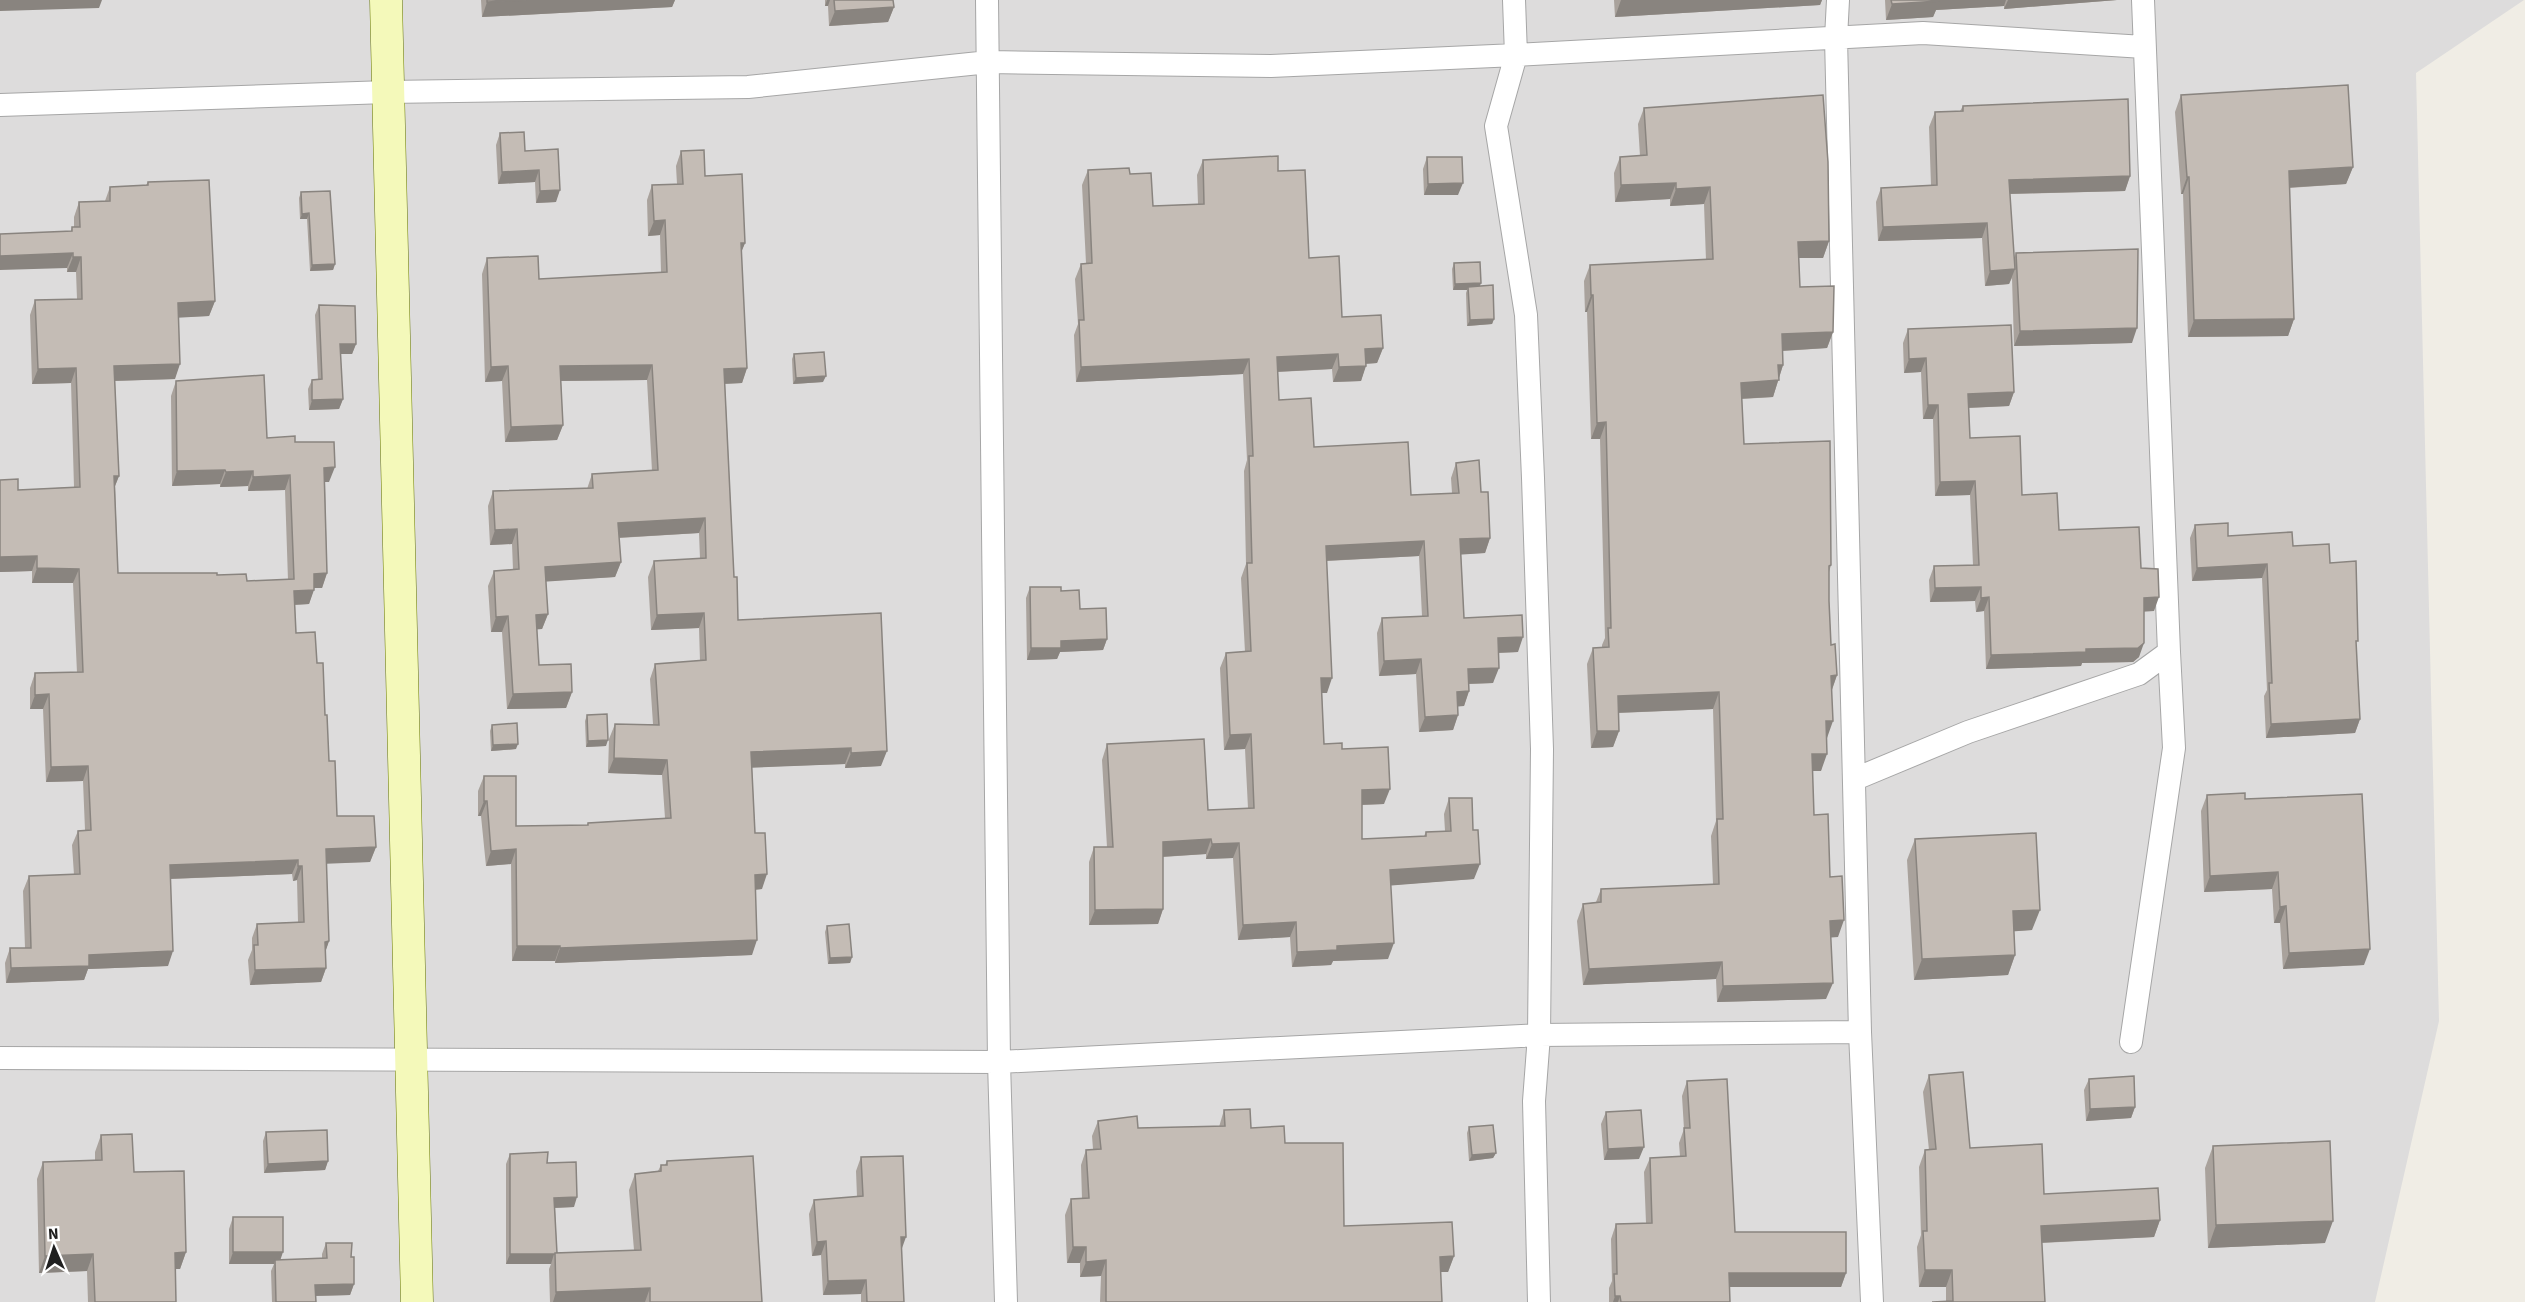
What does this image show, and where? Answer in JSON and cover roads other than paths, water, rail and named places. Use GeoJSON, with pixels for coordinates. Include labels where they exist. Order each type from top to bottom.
{"type":"FeatureCollection","features":[{"type":"Feature","properties":{"kind":"street"},"geometry":{"type":"LineString","coordinates":[[386,0],[417,1302]]}},
{"type":"Feature","properties":{"kind":"street"},"geometry":{"type":"LineString","coordinates":[[987,0],[999,1062],[1006,1302]]}},
{"type":"Feature","properties":{"kind":"street"},"geometry":{"type":"LineString","coordinates":[[1514,0],[1516,55],[1496,126],[1526,315],[1542,749],[1539,1035],[1534,1101],[1539,1302]]}},
{"type":"Feature","properties":{"kind":"street"},"geometry":{"type":"LineString","coordinates":[[1838,0],[1836,38],[1860,1032],[1872,1302]]}},
{"type":"Feature","properties":{"kind":"street"},"geometry":{"type":"LineString","coordinates":[[2131,1042],[2174,748],[2143,0]]}},
{"type":"Feature","properties":{"kind":"street"},"geometry":{"type":"LineString","coordinates":[[0,105],[387,93],[748,87],[989,62],[1271,66],[1923,33],[2144,47]]}},
{"type":"Feature","properties":{"kind":"street"},"geometry":{"type":"LineString","coordinates":[[1855,779],[1968,732],[2139,674],[2169,652]]}},
{"type":"Feature","properties":{"kind":"street"},"geometry":{"type":"LineString","coordinates":[[0,1058],[999,1062],[1539,1035],[1860,1032]]}}]}
